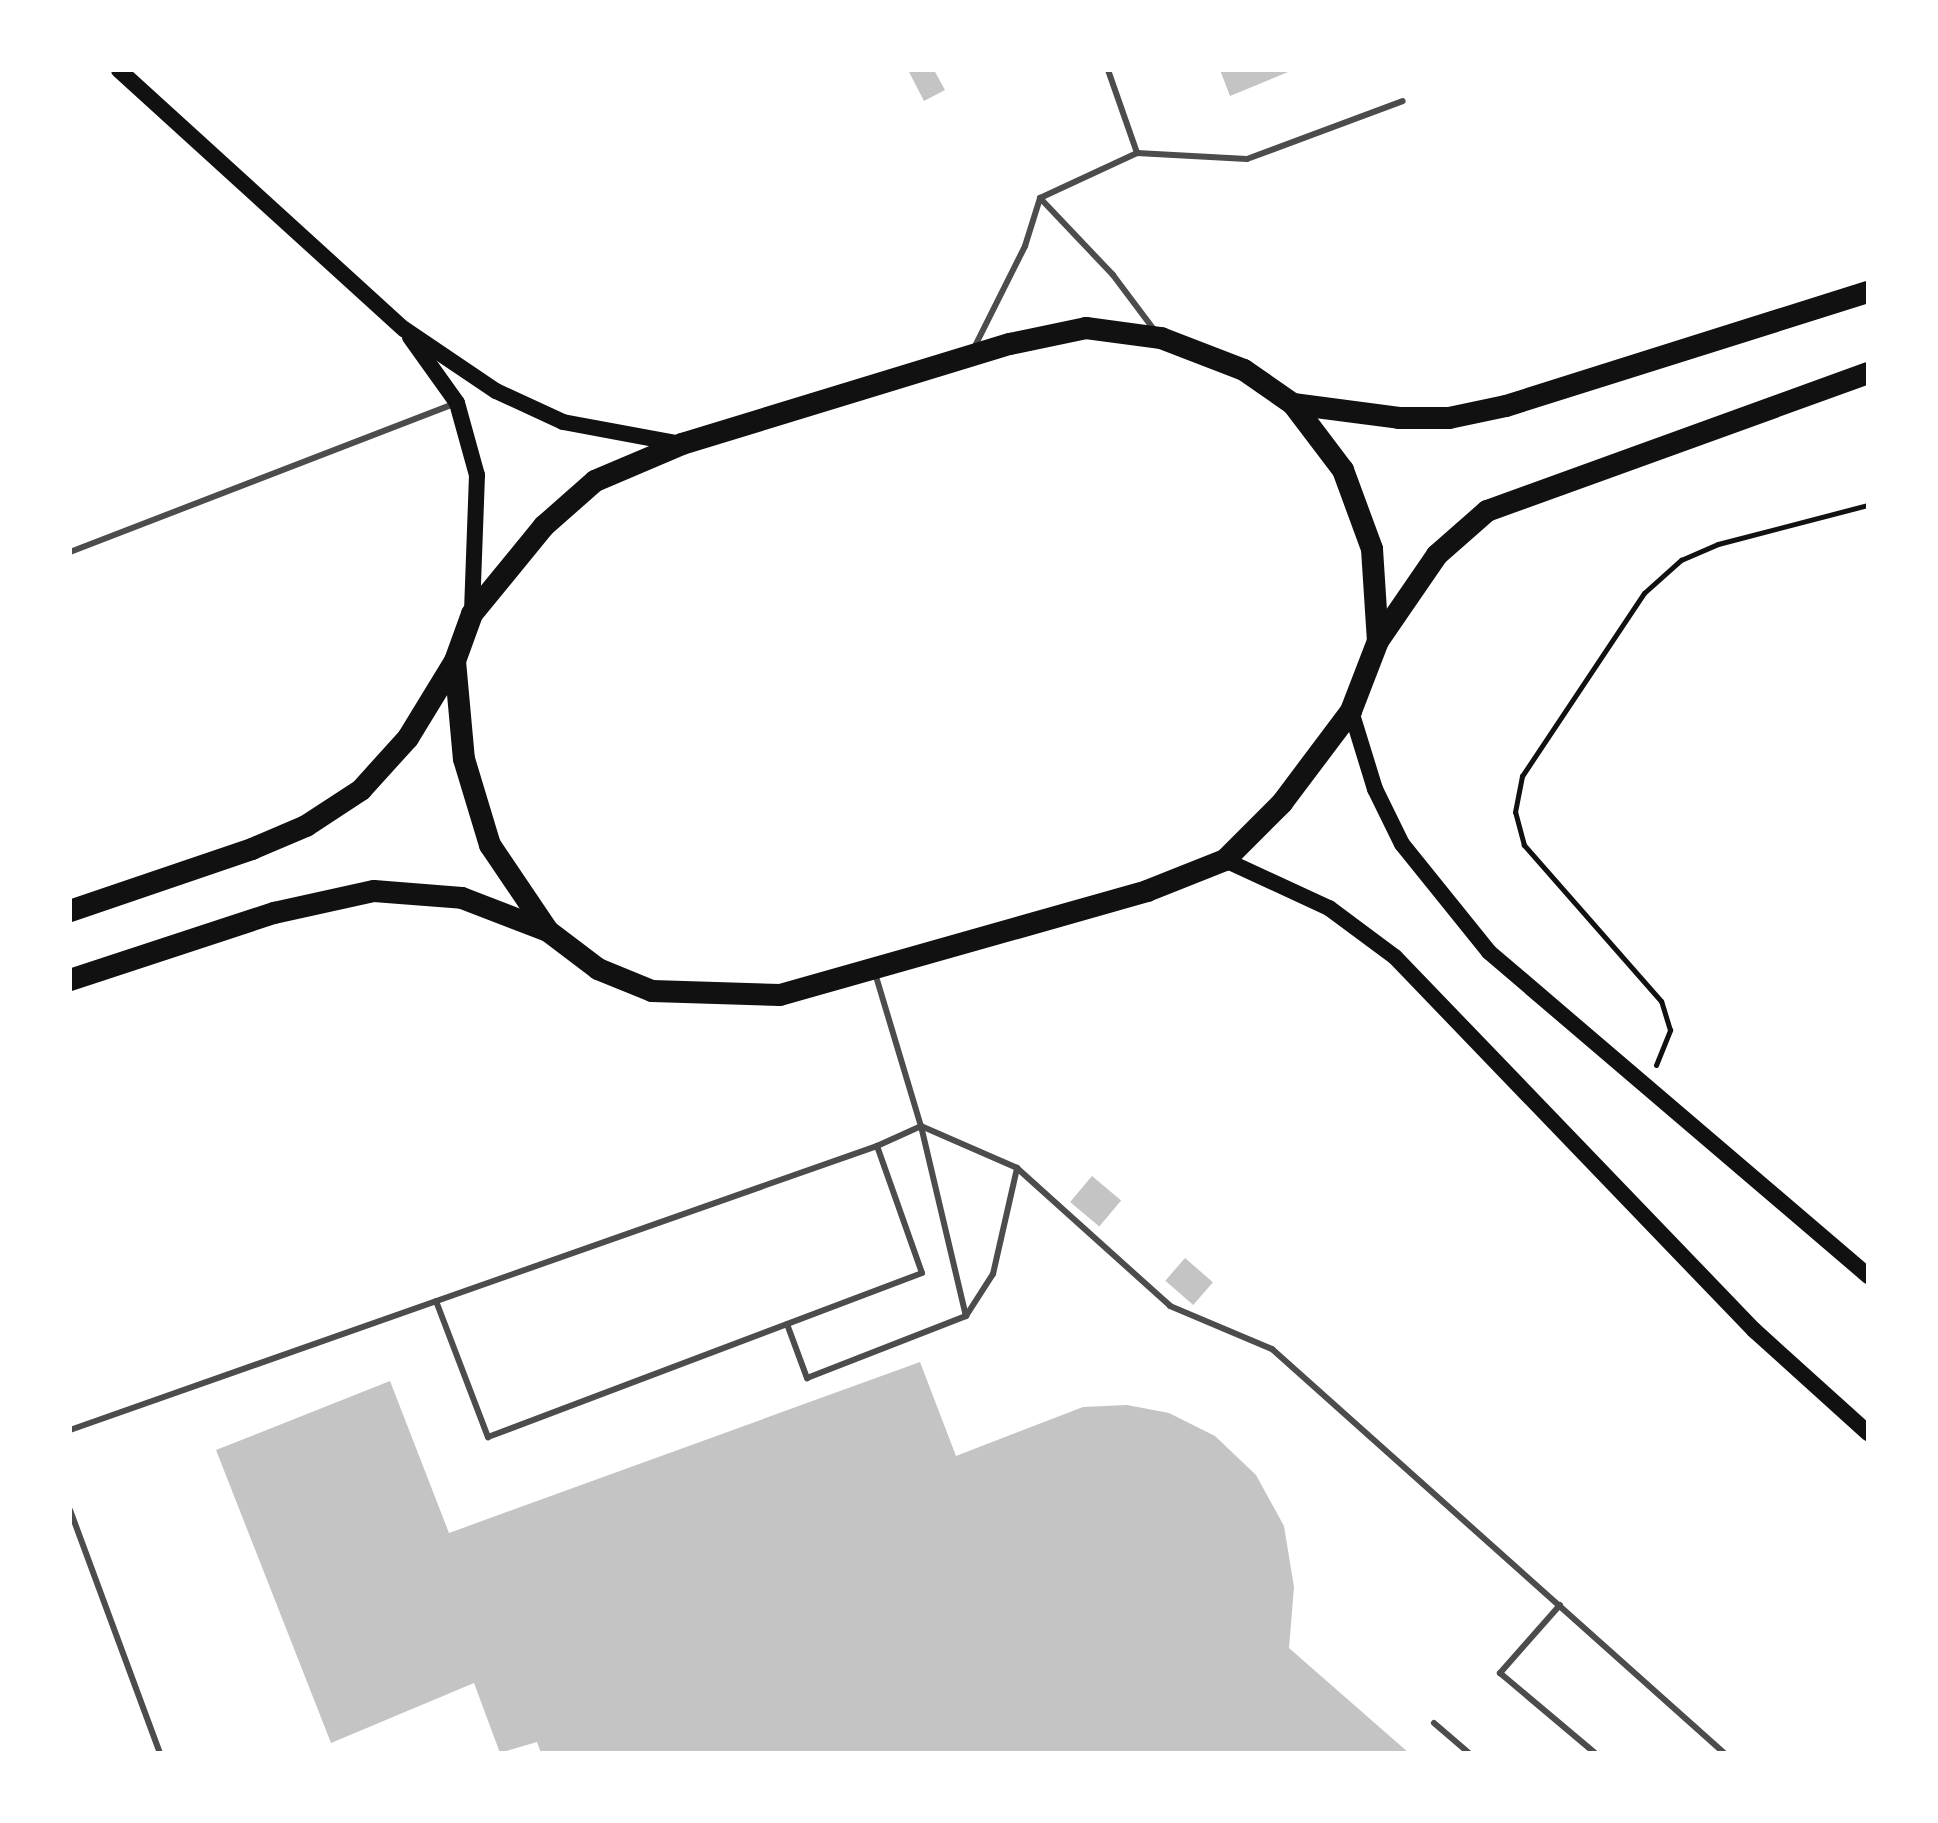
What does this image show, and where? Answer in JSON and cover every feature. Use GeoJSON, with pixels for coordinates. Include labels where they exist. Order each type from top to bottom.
{"type":"FeatureCollection","features":[{"type":"Feature","properties":{"kind":"highway"},"geometry":{"type":"LineString","coordinates":[[1293,404],[1399,418],[1449,418],[1506,406],[1868,292]]}},
{"type":"Feature","properties":{"kind":"highway"},"geometry":{"type":"LineString","coordinates":[[70,911],[252,849],[306,826],[361,790],[408,738],[455,661],[472,614],[544,526],[595,481],[682,444],[971,355],[1086,328],[1161,338],[1244,370],[1293,404],[1343,470],[1372,549],[1378,641]]}},
{"type":"Feature","properties":{"kind":"highway"},"geometry":{"type":"LineString","coordinates":[[70,980],[274,913],[374,891],[462,898],[548,931],[598,969],[652,991],[780,995],[1147,891],[1225,860],[1282,803],[1351,711],[1378,641],[1437,555],[1487,511],[1868,373]]}},
{"type":"Feature","properties":{"kind":"highway"},"geometry":{"type":"LineString","coordinates":[[455,661],[464,759],[490,845],[548,931]]}},
{"type":"Feature","properties":{"kind":"main road"},"geometry":{"type":"LineString","coordinates":[[119,70],[404,329],[496,391],[563,422],[682,444]]}},
{"type":"Feature","properties":{"kind":"main road"},"geometry":{"type":"LineString","coordinates":[[404,329],[457,403],[477,475],[472,614]]}},
{"type":"Feature","properties":{"kind":"main road"},"geometry":{"type":"LineString","coordinates":[[1351,711],[1388,816],[1445,903],[1489,952],[1868,1276]]}},
{"type":"Feature","properties":{"kind":"main road"},"geometry":{"type":"LineString","coordinates":[[1225,860],[1329,908],[1395,957],[1754,1330],[1868,1433]]}},
{"type":"Feature","properties":{"kind":"lane"},"geometry":{"type":"LineString","coordinates":[[1108,70],[1137,153]]}},
{"type":"Feature","properties":{"kind":"lane"},"geometry":{"type":"LineString","coordinates":[[971,355],[1025,246],[1040,198],[1137,153],[1247,159],[1403,101]]}},
{"type":"Feature","properties":{"kind":"lane"},"geometry":{"type":"LineString","coordinates":[[1040,198],[1113,275],[1161,338]]}},
{"type":"Feature","properties":{"kind":"lane"},"geometry":{"type":"LineString","coordinates":[[70,552],[457,403]]}},
{"type":"Feature","properties":{"kind":"lane"},"geometry":{"type":"LineString","coordinates":[[874,970],[921,1126],[966,1316]]}},
{"type":"Feature","properties":{"kind":"lane"},"geometry":{"type":"LineString","coordinates":[[70,1430],[877,1146],[921,1126],[1017,1168],[1170,1306],[1272,1349],[1724,1753]]}},
{"type":"Feature","properties":{"kind":"lane"},"geometry":{"type":"LineString","coordinates":[[436,1301],[488,1437],[922,1273],[877,1146]]}},
{"type":"Feature","properties":{"kind":"lane"},"geometry":{"type":"LineString","coordinates":[[787,1324],[807,1378],[966,1316],[993,1274],[1017,1168]]}},
{"type":"Feature","properties":{"kind":"lane"},"geometry":{"type":"LineString","coordinates":[[70,1510],[160,1753]]}},
{"type":"Feature","properties":{"kind":"lane"},"geometry":{"type":"LineString","coordinates":[[1560,1605],[1500,1673],[1595,1753]]}},
{"type":"Feature","properties":{"kind":"lane"},"geometry":{"type":"LineString","coordinates":[[1434,1723],[1469,1753]]}},
{"type":"Feature","properties":{"kind":"path"},"geometry":{"type":"LineString","coordinates":[[1647,1090],[1670,1030],[1661,1001],[1524,845],[1515,812],[1522,776],[1644,593],[1681,560],[1718,544],[1868,505]]}},
{"type":"Feature","properties":{"kind":"building"},"geometry":{"type":"Polygon","coordinates":[[[908,70],[934,70],[945,90],[924,101],[908,70]]]}},
{"type":"Feature","properties":{"kind":"building"},"geometry":{"type":"Polygon","coordinates":[[[1220,70],[1293,70],[1230,96],[1220,70]]]}},
{"type":"Feature","properties":{"kind":"building"},"geometry":{"type":"Polygon","coordinates":[[[1092,1176],[1121,1200],[1099,1226],[1070,1202],[1092,1176]]]}},
{"type":"Feature","properties":{"kind":"building"},"geometry":{"type":"Polygon","coordinates":[[[1185,1258],[1213,1282],[1193,1305],[1165,1281],[1185,1258]]]}},
{"type":"Feature","properties":{"kind":"building"},"geometry":{"type":"Polygon","coordinates":[[[920,1362],[956,1456],[1083,1407],[1127,1405],[1169,1413],[1215,1436],[1256,1475],[1284,1526],[1294,1587],[1289,1648],[1409,1753],[541,1753],[537,1742],[500,1753],[474,1683],[331,1743],[216,1450],[390,1381],[449,1533],[920,1362]]]}}]}
